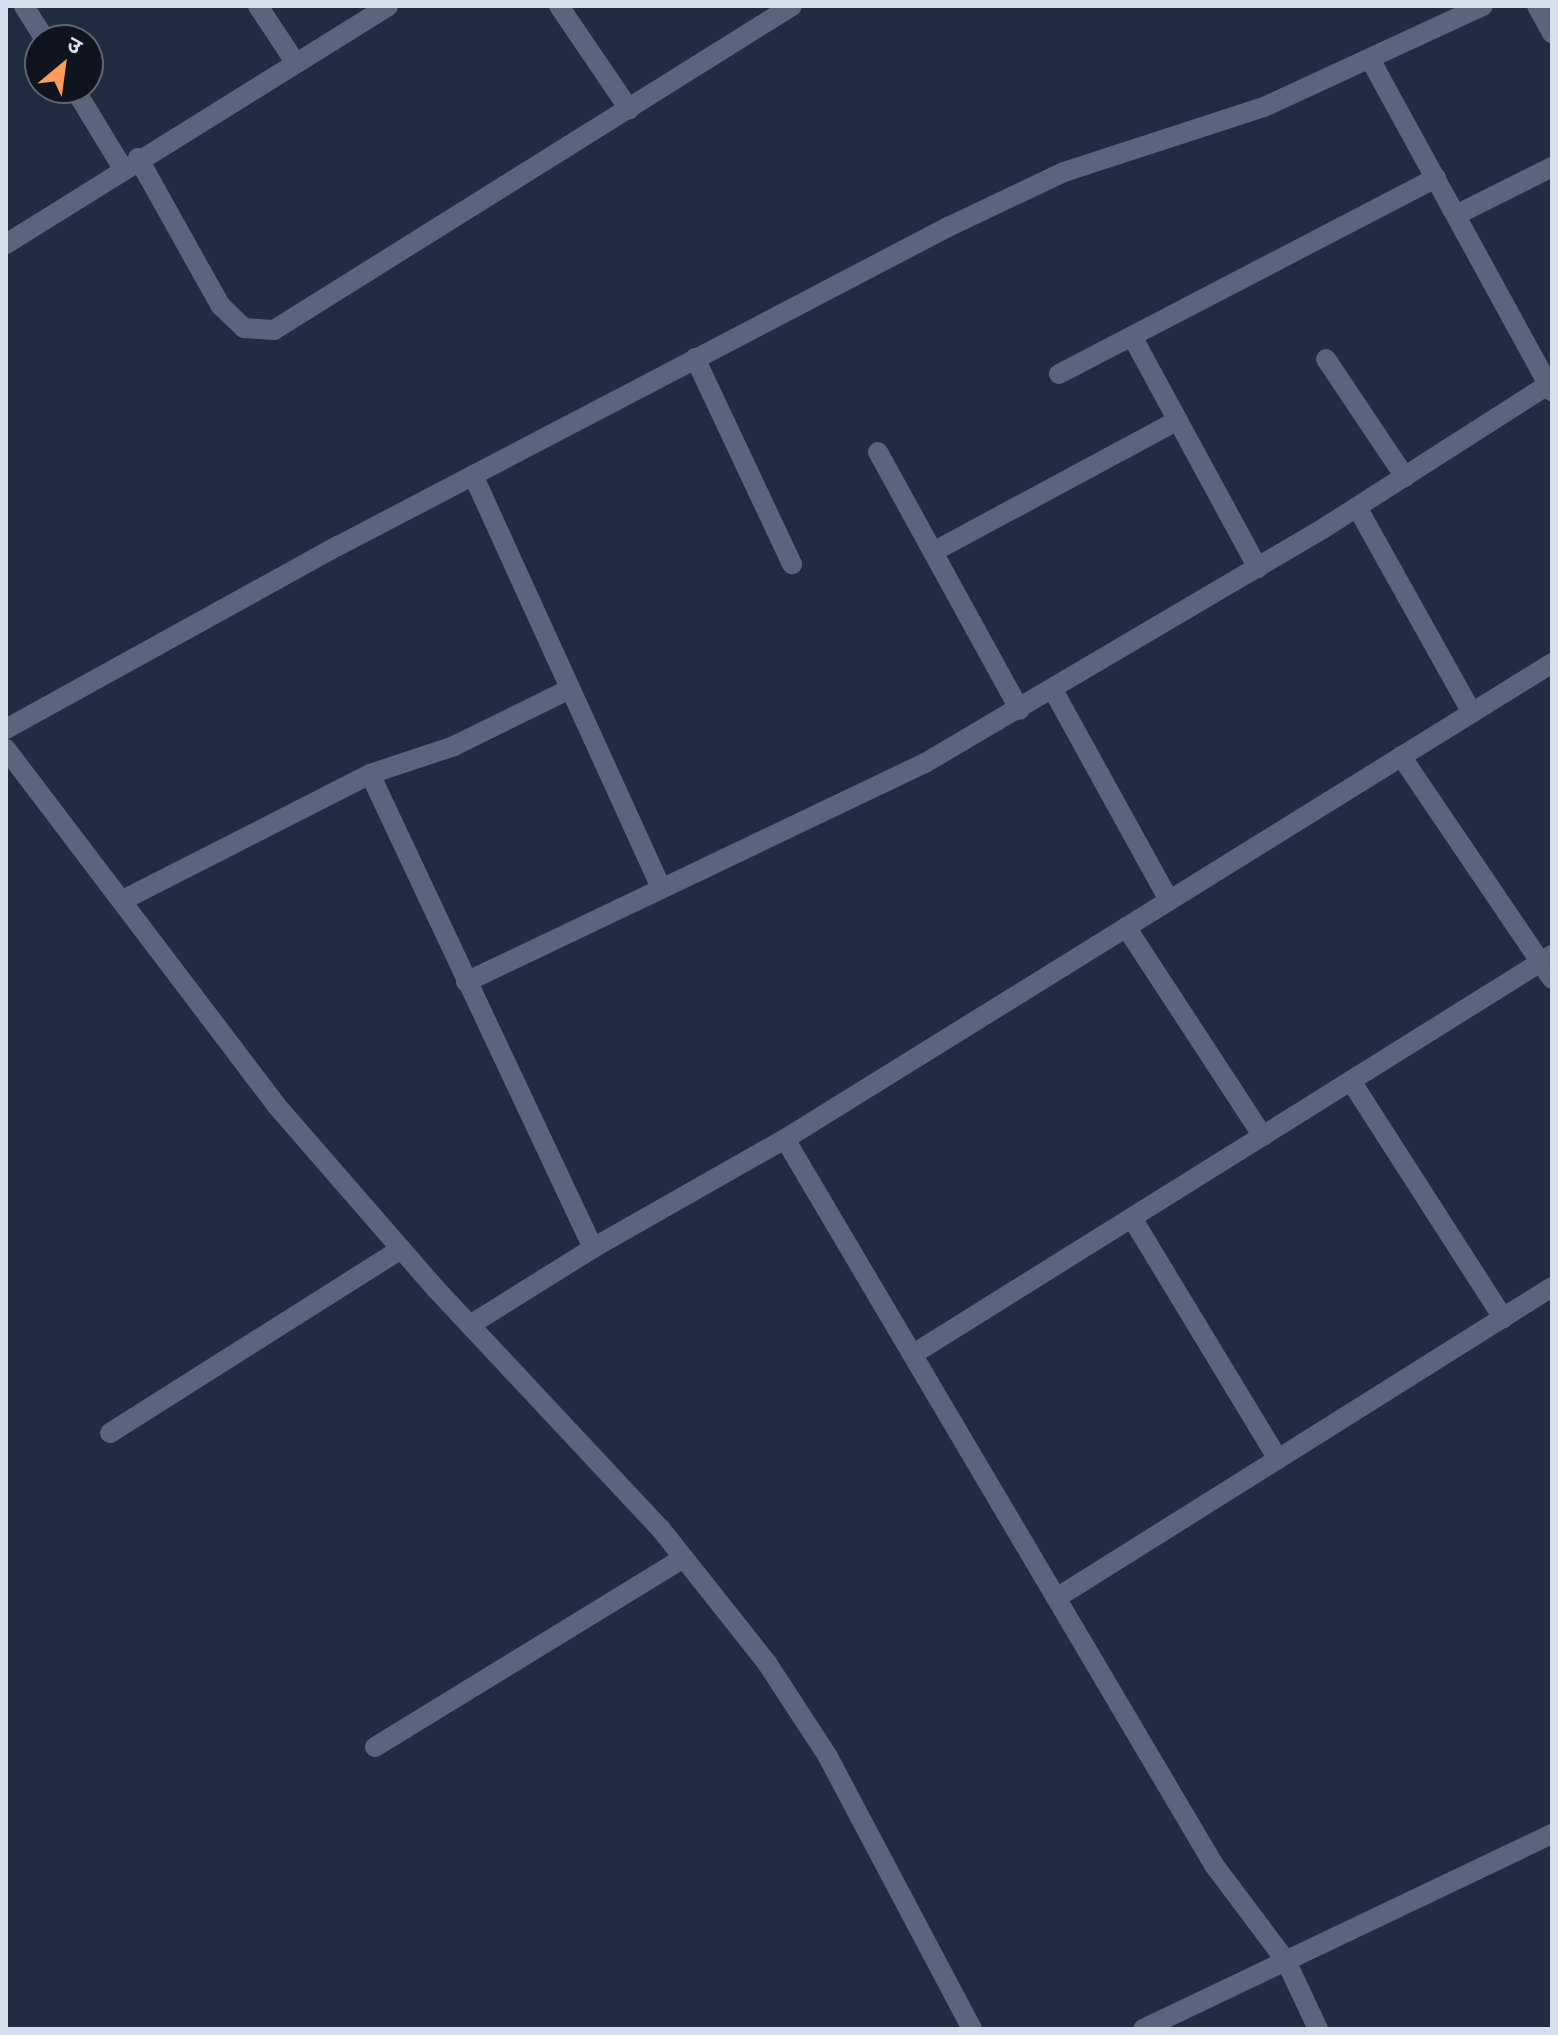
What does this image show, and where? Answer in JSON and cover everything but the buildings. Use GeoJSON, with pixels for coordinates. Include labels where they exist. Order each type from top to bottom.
{"type":"FeatureCollection","features":[{"type":"Feature","properties":{"kind":"street"},"geometry":{"type":"LineString","coordinates":[[24,6],[35,24]]}},
{"type":"Feature","properties":{"kind":"street"},"geometry":{"type":"LineString","coordinates":[[258,6],[295,62]]}},
{"type":"Feature","properties":{"kind":"street"},"geometry":{"type":"LineString","coordinates":[[6,244],[130,162],[388,6]]}},
{"type":"Feature","properties":{"kind":"street"},"geometry":{"type":"LineString","coordinates":[[559,6],[629,109]]}},
{"type":"Feature","properties":{"kind":"street"},"geometry":{"type":"LineString","coordinates":[[86,104],[130,162],[220,305],[244,328],[274,330],[792,6]]}},
{"type":"Feature","properties":{"kind":"street"},"geometry":{"type":"LineString","coordinates":[[6,729],[695,358],[1064,172],[1264,107],[1483,6]]}},
{"type":"Feature","properties":{"kind":"street"},"geometry":{"type":"LineString","coordinates":[[1537,6],[1552,33]]}},
{"type":"Feature","properties":{"kind":"street"},"geometry":{"type":"LineString","coordinates":[[466,982],[660,886],[843,805],[1020,710],[1258,568],[1551,386],[1370,59]]}},
{"type":"Feature","properties":{"kind":"street"},"geometry":{"type":"LineString","coordinates":[[1456,215],[1552,167]]}},
{"type":"Feature","properties":{"kind":"street"},"geometry":{"type":"LineString","coordinates":[[1059,374],[1436,178]]}},
{"type":"Feature","properties":{"kind":"street"},"geometry":{"type":"LineString","coordinates":[[1133,338],[1258,568]]}},
{"type":"Feature","properties":{"kind":"street"},"geometry":{"type":"LineString","coordinates":[[695,358],[792,564]]}},
{"type":"Feature","properties":{"kind":"street"},"geometry":{"type":"LineString","coordinates":[[1326,359],[1405,477]]}},
{"type":"Feature","properties":{"kind":"street"},"geometry":{"type":"LineString","coordinates":[[933,552],[1178,420]]}},
{"type":"Feature","properties":{"kind":"street"},"geometry":{"type":"LineString","coordinates":[[878,452],[1020,710]]}},
{"type":"Feature","properties":{"kind":"street"},"geometry":{"type":"LineString","coordinates":[[473,475],[660,886]]}},
{"type":"Feature","properties":{"kind":"street"},"geometry":{"type":"LineString","coordinates":[[1357,507],[1472,713]]}},
{"type":"Feature","properties":{"kind":"street"},"geometry":{"type":"LineString","coordinates":[[470,1325],[593,1248],[785,1139],[1552,663]]}},
{"type":"Feature","properties":{"kind":"street"},"geometry":{"type":"LineString","coordinates":[[123,900],[370,774],[454,746],[570,689]]}},
{"type":"Feature","properties":{"kind":"street"},"geometry":{"type":"LineString","coordinates":[[1053,690],[1169,900]]}},
{"type":"Feature","properties":{"kind":"street"},"geometry":{"type":"LineString","coordinates":[[6,749],[276,1105],[401,1249],[684,1558],[767,1663],[827,1755],[972,2029]]}},
{"type":"Feature","properties":{"kind":"street"},"geometry":{"type":"LineString","coordinates":[[915,1353],[1351,1081],[1548,965],[1401,756]]}},
{"type":"Feature","properties":{"kind":"street"},"geometry":{"type":"LineString","coordinates":[[370,774],[593,1248]]}},
{"type":"Feature","properties":{"kind":"street"},"geometry":{"type":"LineString","coordinates":[[1126,927],[1263,1136]]}},
{"type":"Feature","properties":{"kind":"street"},"geometry":{"type":"LineString","coordinates":[[1351,1081],[1503,1318]]}},
{"type":"Feature","properties":{"kind":"street"},"geometry":{"type":"LineString","coordinates":[[785,1139],[915,1353],[1214,1865],[1286,1961],[1318,2029]]}},
{"type":"Feature","properties":{"kind":"street"},"geometry":{"type":"LineString","coordinates":[[1132,1218],[1278,1459]]}},
{"type":"Feature","properties":{"kind":"street"},"geometry":{"type":"LineString","coordinates":[[110,1433],[401,1249]]}},
{"type":"Feature","properties":{"kind":"street"},"geometry":{"type":"LineString","coordinates":[[1058,1597],[1552,1287]]}},
{"type":"Feature","properties":{"kind":"street"},"geometry":{"type":"LineString","coordinates":[[375,1747],[684,1558]]}},
{"type":"Feature","properties":{"kind":"street"},"geometry":{"type":"LineString","coordinates":[[1143,2029],[1552,1834]]}}]}
